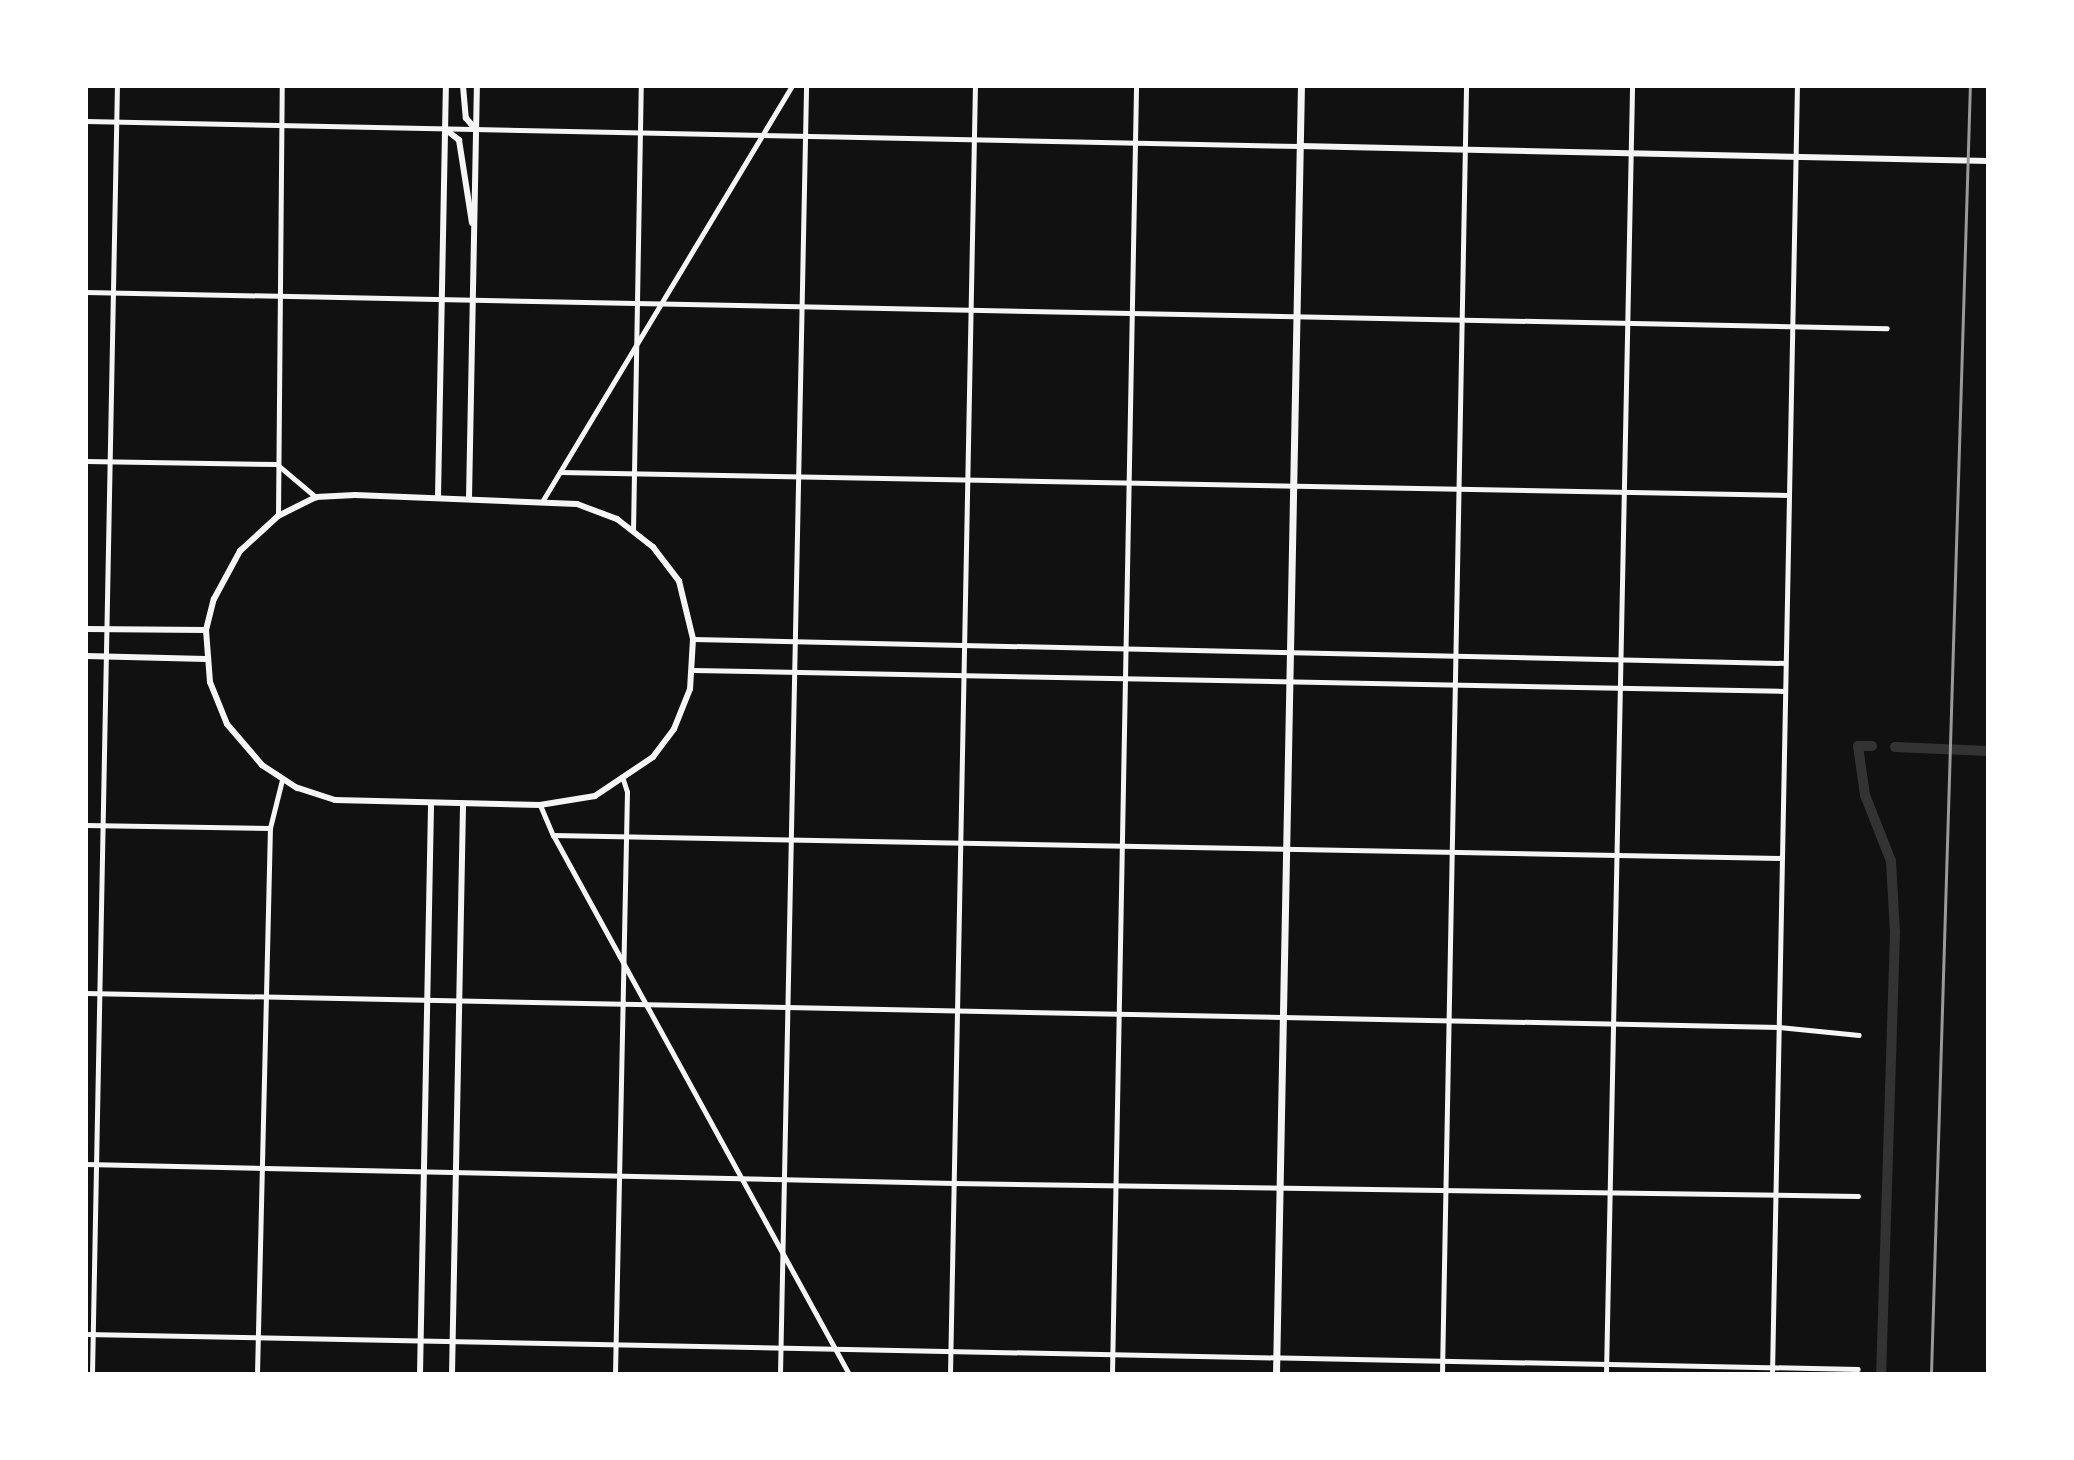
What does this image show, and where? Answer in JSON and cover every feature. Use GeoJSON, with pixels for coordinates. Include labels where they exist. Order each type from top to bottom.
{"type":"FeatureCollection","features":[{"type":"Feature","properties":{"kind":"main road"},"geometry":{"type":"LineString","coordinates":[[438,497],[446,86]]}},
{"type":"Feature","properties":{"kind":"main road"},"geometry":{"type":"LineString","coordinates":[[463,86],[466,118],[476,130]]}},
{"type":"Feature","properties":{"kind":"main road"},"geometry":{"type":"LineString","coordinates":[[470,498],[477,86]]}},
{"type":"Feature","properties":{"kind":"main road"},"geometry":{"type":"LineString","coordinates":[[1276,1374],[1301,86]]}},
{"type":"Feature","properties":{"kind":"main road"},"geometry":{"type":"LineString","coordinates":[[445,129],[459,141],[474,232]]}},
{"type":"Feature","properties":{"kind":"main road"},"geometry":{"type":"LineString","coordinates":[[1300,146],[1988,161]]}},
{"type":"Feature","properties":{"kind":"main road"},"geometry":{"type":"LineString","coordinates":[[316,497],[438,497],[543,500],[598,510],[633,531],[653,547],[679,581],[693,639],[693,670],[674,729],[653,757],[623,780],[595,796],[540,805],[431,805],[335,800],[282,780],[251,754],[228,724],[206,659],[206,630],[227,570],[278,516],[316,497]]}},
{"type":"Feature","properties":{"kind":"main road"},"geometry":{"type":"LineString","coordinates":[[86,629],[206,630]]}},
{"type":"Feature","properties":{"kind":"main road"},"geometry":{"type":"LineString","coordinates":[[86,656],[206,659]]}},
{"type":"Feature","properties":{"kind":"main road"},"geometry":{"type":"LineString","coordinates":[[420,1374],[431,805]]}},
{"type":"Feature","properties":{"kind":"main road"},"geometry":{"type":"LineString","coordinates":[[452,1374],[463,805]]}},
{"type":"Feature","properties":{"kind":"street"},"geometry":{"type":"LineString","coordinates":[[92,1374],[89,1334],[96,1164],[117,86]]}},
{"type":"Feature","properties":{"kind":"street"},"geometry":{"type":"LineString","coordinates":[[278,516],[281,478],[277,464],[282,86]]}},
{"type":"Feature","properties":{"kind":"street"},"geometry":{"type":"LineString","coordinates":[[633,531],[641,86]]}},
{"type":"Feature","properties":{"kind":"street"},"geometry":{"type":"LineString","coordinates":[[543,500],[792,86]]}},
{"type":"Feature","properties":{"kind":"street"},"geometry":{"type":"LineString","coordinates":[[780,1374],[806,86]]}},
{"type":"Feature","properties":{"kind":"street"},"geometry":{"type":"LineString","coordinates":[[950,1374],[975,86]]}},
{"type":"Feature","properties":{"kind":"street"},"geometry":{"type":"LineString","coordinates":[[1112,1374],[1136,86]]}},
{"type":"Feature","properties":{"kind":"street"},"geometry":{"type":"LineString","coordinates":[[1442,1374],[1466,86]]}},
{"type":"Feature","properties":{"kind":"street"},"geometry":{"type":"LineString","coordinates":[[1606,1374],[1632,86]]}},
{"type":"Feature","properties":{"kind":"street"},"geometry":{"type":"LineString","coordinates":[[1772,1371],[1797,86]]}},
{"type":"Feature","properties":{"kind":"street"},"geometry":{"type":"LineString","coordinates":[[86,121],[1300,146]]}},
{"type":"Feature","properties":{"kind":"street"},"geometry":{"type":"LineString","coordinates":[[86,292],[1888,328]]}},
{"type":"Feature","properties":{"kind":"street"},"geometry":{"type":"LineString","coordinates":[[86,461],[277,464],[316,497]]}},
{"type":"Feature","properties":{"kind":"street"},"geometry":{"type":"LineString","coordinates":[[560,472],[798,474],[967,481],[1788,495]]}},
{"type":"Feature","properties":{"kind":"street"},"geometry":{"type":"LineString","coordinates":[[693,639],[964,648],[1785,663]]}},
{"type":"Feature","properties":{"kind":"street"},"geometry":{"type":"LineString","coordinates":[[693,670],[1784,691]]}},
{"type":"Feature","properties":{"kind":"street"},"geometry":{"type":"LineString","coordinates":[[257,1374],[270,828],[282,780]]}},
{"type":"Feature","properties":{"kind":"street"},"geometry":{"type":"LineString","coordinates":[[615,1374],[627,792],[623,780]]}},
{"type":"Feature","properties":{"kind":"street"},"geometry":{"type":"LineString","coordinates":[[540,805],[553,835],[849,1374]]}},
{"type":"Feature","properties":{"kind":"street"},"geometry":{"type":"LineString","coordinates":[[86,825],[270,828]]}},
{"type":"Feature","properties":{"kind":"street"},"geometry":{"type":"LineString","coordinates":[[553,835],[626,834],[1781,858]]}},
{"type":"Feature","properties":{"kind":"street"},"geometry":{"type":"LineString","coordinates":[[86,993],[623,1003],[957,1013],[1779,1027],[1859,1035]]}},
{"type":"Feature","properties":{"kind":"street"},"geometry":{"type":"LineString","coordinates":[[86,1164],[785,1178],[954,1184],[1858,1196]]}},
{"type":"Feature","properties":{"kind":"street"},"geometry":{"type":"LineString","coordinates":[[89,1334],[1442,1361],[1772,1371],[1858,1370]]}},
{"type":"Feature","properties":{"kind":"waterway"},"geometry":{"type":"LineString","coordinates":[[1872,746],[1858,746],[1865,795],[1891,861],[1895,932],[1881,1374]]}},
{"type":"Feature","properties":{"kind":"waterway"},"geometry":{"type":"LineString","coordinates":[[1895,747],[1988,751]]}},
{"type":"Feature","properties":{"kind":"railway"},"geometry":{"type":"LineString","coordinates":[[1931,1374],[1970,86]]}}]}
